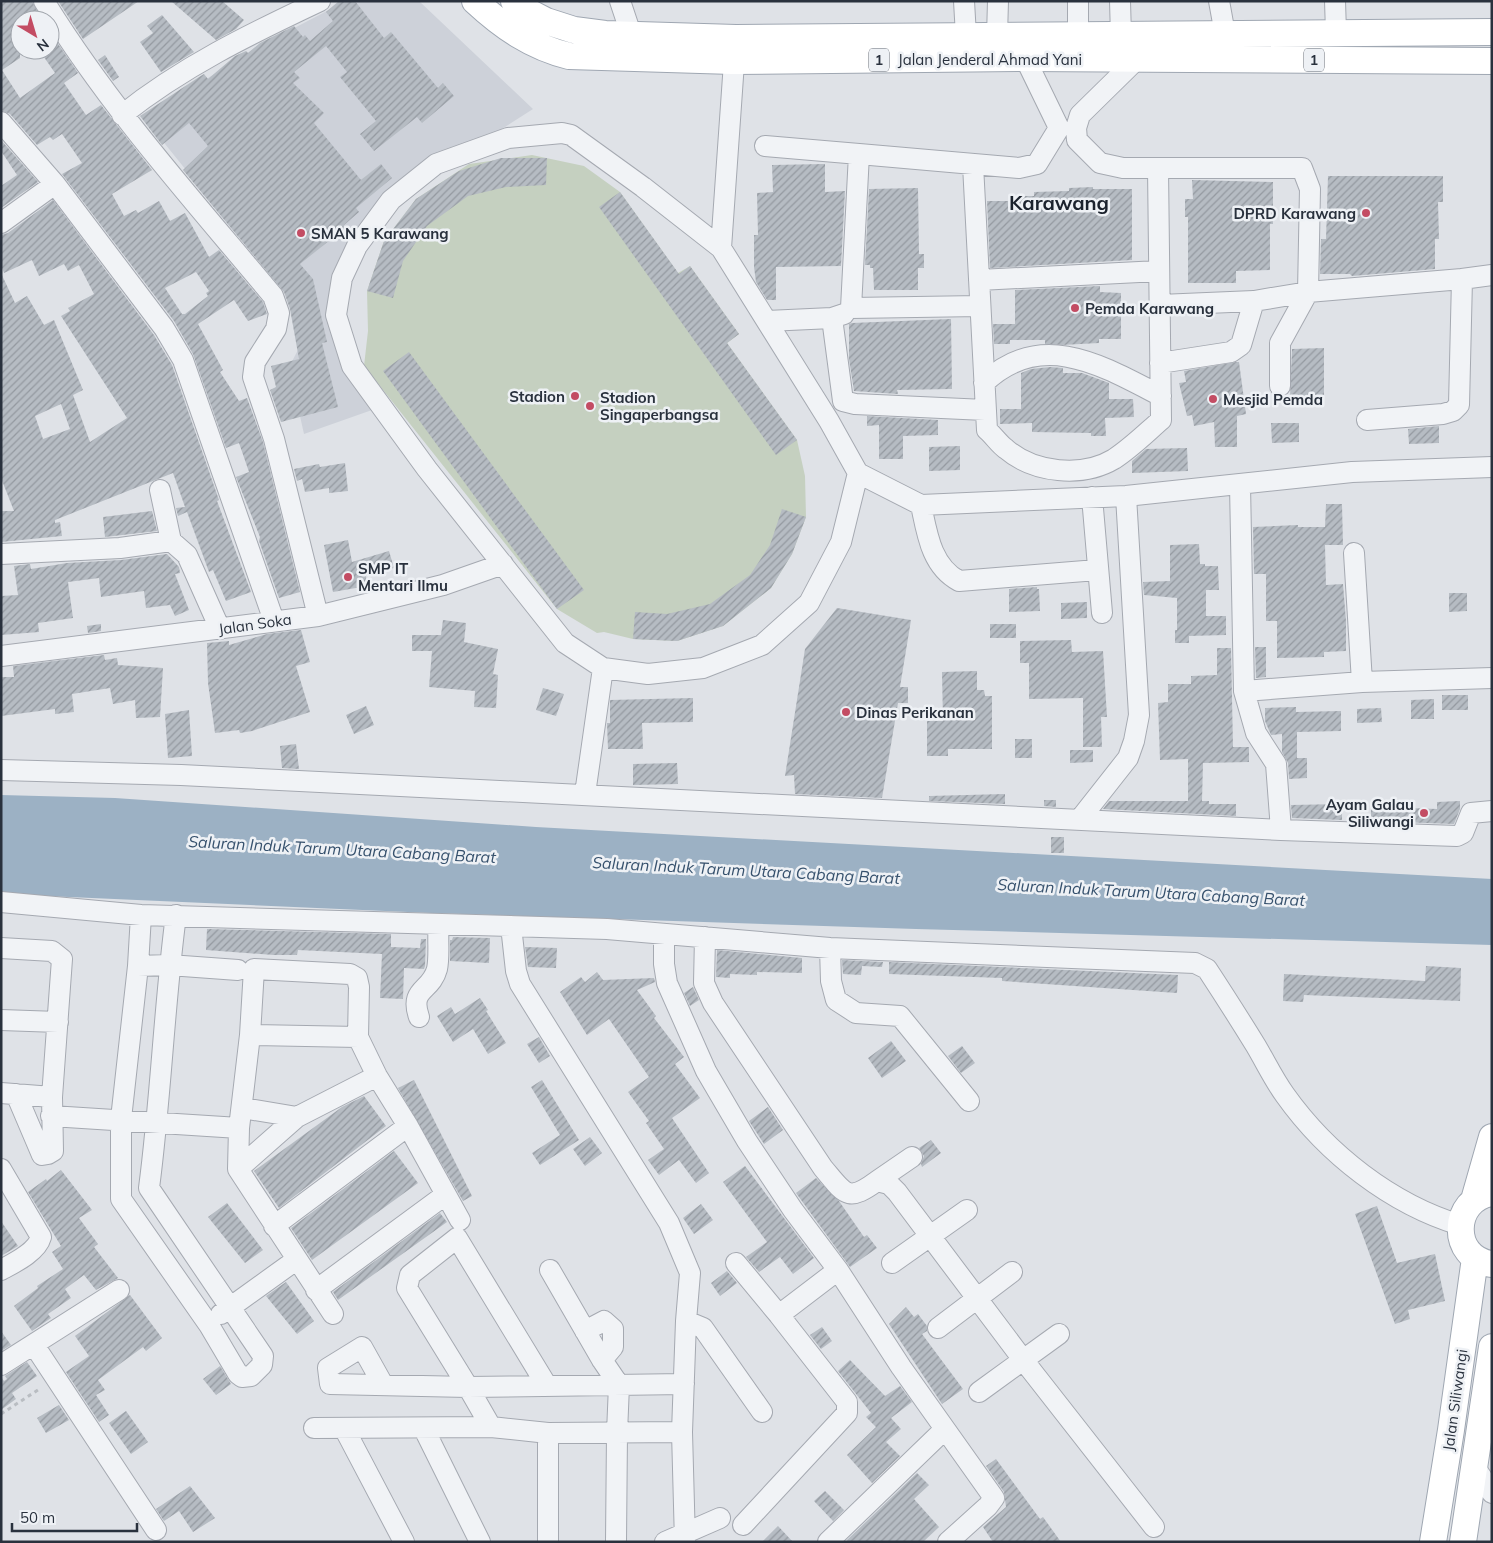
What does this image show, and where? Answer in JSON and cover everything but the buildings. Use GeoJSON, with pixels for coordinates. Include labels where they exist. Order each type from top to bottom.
{"type":"FeatureCollection","features":[{"type":"Feature","properties":{"kind":"main road","name":"Jalan Jenderal Ahmad Yani"},"geometry":{"type":"LineString","coordinates":[[475,1],[512,32],[546,50],[569,56],[966,36],[1014,44],[1078,36],[1130,44],[1225,34],[1492,32]]}},
{"type":"Feature","properties":{"kind":"main road","name":"Jalan Jenderal Ahmad Yani"},"geometry":{"type":"LineString","coordinates":[[514,1],[521,8],[546,21],[574,30],[631,34],[735,49],[1130,44],[1492,60]]}},
{"type":"Feature","properties":{"kind":"main road"},"geometry":{"type":"LineString","coordinates":[[1483,1261],[1461,1240],[1460,1225],[1464,1211],[1483,1197],[1492,1137]]}},
{"type":"Feature","properties":{"kind":"main road","name":"Jalan Siliwangi"},"geometry":{"type":"LineString","coordinates":[[1432,1542],[1483,1261]]}},
{"type":"Feature","properties":{"kind":"main road","name":"Jalan Siliwangi"},"geometry":{"type":"LineString","coordinates":[[1463,1542],[1476,1467],[1492,1347]]}},
{"type":"Feature","properties":{"kind":"street"},"geometry":{"type":"LineString","coordinates":[[44,1],[122,115],[273,296],[278,313],[276,329],[255,362],[253,377],[274,439],[318,616]]}},
{"type":"Feature","properties":{"kind":"street"},"geometry":{"type":"LineString","coordinates":[[122,115],[147,94],[211,54],[320,1]]}},
{"type":"Feature","properties":{"kind":"street"},"geometry":{"type":"LineString","coordinates":[[620,1],[631,34]]}},
{"type":"Feature","properties":{"kind":"street"},"geometry":{"type":"LineString","coordinates":[[964,1],[966,36]]}},
{"type":"Feature","properties":{"kind":"street"},"geometry":{"type":"LineString","coordinates":[[998,1],[1014,44],[1068,128],[1077,140],[1100,162],[1123,168],[1302,168],[1310,189],[1308,292],[1280,343],[1280,386]]}},
{"type":"Feature","properties":{"kind":"street"},"geometry":{"type":"LineString","coordinates":[[1078,1],[1078,36]]}},
{"type":"Feature","properties":{"kind":"street"},"geometry":{"type":"LineString","coordinates":[[765,146],[973,165],[1019,168],[1038,164],[1080,115],[1130,44],[1120,1]]}},
{"type":"Feature","properties":{"kind":"street"},"geometry":{"type":"LineString","coordinates":[[1219,1],[1225,34]]}},
{"type":"Feature","properties":{"kind":"street"},"geometry":{"type":"LineString","coordinates":[[1335,1],[1336,32]]}},
{"type":"Feature","properties":{"kind":"street"},"geometry":{"type":"LineString","coordinates":[[720,248],[728,165],[735,49]]}},
{"type":"Feature","properties":{"kind":"street"},"geometry":{"type":"LineString","coordinates":[[1,122],[55,184],[164,328],[183,360],[274,621]]}},
{"type":"Feature","properties":{"kind":"street"},"geometry":{"type":"LineString","coordinates":[[858,473],[841,542],[809,603],[762,645],[703,668],[648,674],[603,668],[565,644],[428,469],[352,366],[336,315],[342,278],[357,246],[392,200],[436,164],[508,138],[562,133],[571,135],[643,187],[720,248],[829,421],[858,473],[921,505],[1126,496],[1352,472],[1492,467]]}},
{"type":"Feature","properties":{"kind":"street"},"geometry":{"type":"LineString","coordinates":[[851,308],[859,154]]}},
{"type":"Feature","properties":{"kind":"street"},"geometry":{"type":"LineString","coordinates":[[973,165],[985,410],[988,430],[1007,450],[1031,464],[1058,470],[1086,469],[1112,460],[1161,420],[1158,168]]}},
{"type":"Feature","properties":{"kind":"street"},"geometry":{"type":"LineString","coordinates":[[1,223],[55,184]]}},
{"type":"Feature","properties":{"kind":"street"},"geometry":{"type":"LineString","coordinates":[[979,280],[1159,271]]}},
{"type":"Feature","properties":{"kind":"street"},"geometry":{"type":"LineString","coordinates":[[1160,305],[1254,301],[1308,292],[1492,275]]}},
{"type":"Feature","properties":{"kind":"street"},"geometry":{"type":"LineString","coordinates":[[1367,420],[1443,414],[1459,405],[1462,279]]}},
{"type":"Feature","properties":{"kind":"street"},"geometry":{"type":"LineString","coordinates":[[1160,363],[1231,352],[1241,345],[1254,301]]}},
{"type":"Feature","properties":{"kind":"street"},"geometry":{"type":"LineString","coordinates":[[767,321],[832,318],[843,314],[851,308],[980,306]]}},
{"type":"Feature","properties":{"kind":"street"},"geometry":{"type":"LineString","coordinates":[[832,318],[843,401],[855,404],[985,410]]}},
{"type":"Feature","properties":{"kind":"street"},"geometry":{"type":"LineString","coordinates":[[984,382],[998,369],[1019,360],[1043,354],[1067,356],[1090,361],[1160,396]]}},
{"type":"Feature","properties":{"kind":"street"},"geometry":{"type":"LineString","coordinates":[[1240,485],[1244,691],[1256,733],[1276,764],[1281,830]]}},
{"type":"Feature","properties":{"kind":"street"},"geometry":{"type":"LineString","coordinates":[[160,490],[172,541],[187,555],[220,630]]}},
{"type":"Feature","properties":{"kind":"street"},"geometry":{"type":"LineString","coordinates":[[1080,819],[1128,758],[1134,741],[1139,715],[1126,496]]}},
{"type":"Feature","properties":{"kind":"street"},"geometry":{"type":"LineString","coordinates":[[1092,497],[1102,613]]}},
{"type":"Feature","properties":{"kind":"street"},"geometry":{"type":"LineString","coordinates":[[921,505],[931,548],[948,575],[959,581],[1097,570]]}},
{"type":"Feature","properties":{"kind":"street"},"geometry":{"type":"LineString","coordinates":[[1,554],[94,550],[172,541]]}},
{"type":"Feature","properties":{"kind":"street"},"geometry":{"type":"LineString","coordinates":[[1354,553],[1362,682]]}},
{"type":"Feature","properties":{"kind":"street","name":"Jalan Soka"},"geometry":{"type":"LineString","coordinates":[[1,656],[220,630],[318,616],[443,585],[503,564]]}},
{"type":"Feature","properties":{"kind":"street"},"geometry":{"type":"LineString","coordinates":[[585,794],[603,668]]}},
{"type":"Feature","properties":{"kind":"street"},"geometry":{"type":"LineString","coordinates":[[1244,691],[1362,682],[1492,678]]}},
{"type":"Feature","properties":{"kind":"street"},"geometry":{"type":"LineString","coordinates":[[1,770],[191,775],[1281,830],[1457,836],[1463,832],[1471,812],[1492,811]]}},
{"type":"Feature","properties":{"kind":"street"},"geometry":{"type":"LineString","coordinates":[[1,902],[141,915],[606,928],[830,948],[1195,963],[1207,969],[1285,1096],[1336,1152],[1380,1186],[1418,1209],[1460,1225]]}},
{"type":"Feature","properties":{"kind":"street"},"geometry":{"type":"LineString","coordinates":[[141,915],[138,966],[121,1119],[121,1199],[209,1325],[238,1374],[242,1377],[251,1376],[262,1365],[264,1356],[149,1188],[158,1122],[169,965],[176,915]]}},
{"type":"Feature","properties":{"kind":"street"},"geometry":{"type":"LineString","coordinates":[[419,1017],[416,999],[434,977],[438,967],[439,924]]}},
{"type":"Feature","properties":{"kind":"street"},"geometry":{"type":"LineString","coordinates":[[511,926],[516,971],[520,984],[594,1104],[634,1163],[669,1223],[690,1273],[686,1321],[682,1432],[684,1538]]}},
{"type":"Feature","properties":{"kind":"street"},"geometry":{"type":"LineString","coordinates":[[664,934],[664,964],[667,983],[706,1071],[762,1164],[793,1210],[838,1270],[901,1367],[994,1498],[988,1506],[948,1542]]}},
{"type":"Feature","properties":{"kind":"street"},"geometry":{"type":"LineString","coordinates":[[706,937],[704,983],[713,1003],[823,1168],[840,1188],[850,1194],[861,1193],[912,1156]]}},
{"type":"Feature","properties":{"kind":"street"},"geometry":{"type":"LineString","coordinates":[[1,948],[52,951],[62,959],[51,1106],[52,1150],[48,1154],[42,1155],[9,1093]]}},
{"type":"Feature","properties":{"kind":"street"},"geometry":{"type":"LineString","coordinates":[[830,948],[831,981],[836,1000],[856,1013],[900,1016],[969,1101]]}},
{"type":"Feature","properties":{"kind":"street"},"geometry":{"type":"LineString","coordinates":[[138,966],[169,965],[238,970]]}},
{"type":"Feature","properties":{"kind":"street"},"geometry":{"type":"LineString","coordinates":[[333,1314],[238,1169],[239,1128],[250,1034],[254,969],[350,974],[357,978],[359,987],[358,1037],[377,1076],[408,1126],[460,1220]]}},
{"type":"Feature","properties":{"kind":"street"},"geometry":{"type":"LineString","coordinates":[[1,1020],[58,1022]]}},
{"type":"Feature","properties":{"kind":"street"},"geometry":{"type":"LineString","coordinates":[[250,1034],[358,1037]]}},
{"type":"Feature","properties":{"kind":"street"},"geometry":{"type":"LineString","coordinates":[[238,1169],[297,1118],[377,1076]]}},
{"type":"Feature","properties":{"kind":"street"},"geometry":{"type":"LineString","coordinates":[[9,1093],[51,1106],[121,1119],[239,1128]]}},
{"type":"Feature","properties":{"kind":"street"},"geometry":{"type":"LineString","coordinates":[[242,1108],[297,1118]]}},
{"type":"Feature","properties":{"kind":"street"},"geometry":{"type":"LineString","coordinates":[[274,1226],[408,1126]]}},
{"type":"Feature","properties":{"kind":"street"},"geometry":{"type":"LineString","coordinates":[[1,1169],[42,1237],[40,1243],[33,1249],[1,1270]]}},
{"type":"Feature","properties":{"kind":"street"},"geometry":{"type":"LineString","coordinates":[[877,1181],[889,1184],[931,1236],[1024,1361],[1154,1527]]}},
{"type":"Feature","properties":{"kind":"street"},"geometry":{"type":"LineString","coordinates":[[316,1290],[445,1195]]}},
{"type":"Feature","properties":{"kind":"street"},"geometry":{"type":"LineString","coordinates":[[892,1263],[966,1210]]}},
{"type":"Feature","properties":{"kind":"street"},"geometry":{"type":"LineString","coordinates":[[491,1427],[407,1288],[410,1275],[457,1238],[547,1386]]}},
{"type":"Feature","properties":{"kind":"street"},"geometry":{"type":"LineString","coordinates":[[209,1325],[230,1305],[296,1260]]}},
{"type":"Feature","properties":{"kind":"street"},"geometry":{"type":"LineString","coordinates":[[736,1263],[779,1315],[848,1408],[847,1413],[743,1525]]}},
{"type":"Feature","properties":{"kind":"street"},"geometry":{"type":"LineString","coordinates":[[550,1270],[585,1331],[604,1321],[613,1329],[613,1347],[602,1360],[619,1385],[616,1433],[616,1542]]}},
{"type":"Feature","properties":{"kind":"street"},"geometry":{"type":"LineString","coordinates":[[779,1315],[838,1270]]}},
{"type":"Feature","properties":{"kind":"street"},"geometry":{"type":"LineString","coordinates":[[938,1328],[1012,1272]]}},
{"type":"Feature","properties":{"kind":"street"},"geometry":{"type":"LineString","coordinates":[[1,1365],[119,1290]]}},
{"type":"Feature","properties":{"kind":"street"},"geometry":{"type":"LineString","coordinates":[[686,1321],[703,1328],[762,1412]]}},
{"type":"Feature","properties":{"kind":"street"},"geometry":{"type":"LineString","coordinates":[[979,1392],[1059,1334]]}},
{"type":"Feature","properties":{"kind":"street"},"geometry":{"type":"LineString","coordinates":[[34,1345],[156,1530]]}},
{"type":"Feature","properties":{"kind":"street"},"geometry":{"type":"LineString","coordinates":[[381,1381],[362,1347],[328,1368],[330,1384],[468,1387],[684,1384]]}},
{"type":"Feature","properties":{"kind":"street"},"geometry":{"type":"LineString","coordinates":[[314,1428],[491,1427],[548,1433],[682,1432]]}},
{"type":"Feature","properties":{"kind":"street"},"geometry":{"type":"LineString","coordinates":[[344,1428],[404,1542]]}},
{"type":"Feature","properties":{"kind":"street"},"geometry":{"type":"LineString","coordinates":[[424,1428],[480,1542]]}},
{"type":"Feature","properties":{"kind":"street"},"geometry":{"type":"LineString","coordinates":[[828,1542],[945,1429]]}},
{"type":"Feature","properties":{"kind":"street"},"geometry":{"type":"LineString","coordinates":[[548,1433],[548,1542]]}},
{"type":"Feature","properties":{"kind":"street"},"geometry":{"type":"LineString","coordinates":[[1476,1467],[1492,1493]]}},
{"type":"Feature","properties":{"kind":"street"},"geometry":{"type":"LineString","coordinates":[[665,1542],[684,1538],[720,1518]]}},
{"type":"Feature","properties":{"kind":"path"},"geometry":{"type":"LineString","coordinates":[[1,1414],[41,1387],[53,1384],[61,1385]]}},
{"type":"Feature","properties":{"kind":"shaded area","name":"SMAN 5 Karawang"},"geometry":{"type":"Polygon","coordinates":[[[346,1],[419,1],[533,109],[391,200],[327,313],[372,410],[304,434],[289,367],[306,335],[300,311],[144,118],[256,48],[346,1]]]}},
{"type":"Feature","properties":{"kind":"green space","name":"Stadion Singaperbangsa"},"geometry":{"type":"Polygon","coordinates":[[[532,155],[584,166],[620,192],[678,273],[690,266],[739,334],[727,343],[797,440],[805,476],[806,517],[792,554],[771,588],[723,626],[677,641],[633,639],[604,632],[597,633],[557,609],[364,366],[368,331],[367,291],[384,241],[416,199],[469,164],[532,155]]]}},
{"type":"Feature","properties":{"kind":"water","name":"Saluran Induk Tarum Utara Cabang Barat"},"geometry":{"type":"Polygon","coordinates":[[[1,795],[115,798],[536,827],[1492,879],[1492,945],[431,913],[1,894],[1,795]]]}},
{"type":"Feature","properties":{"kind":"place","name":"DPRD Karawang"},"geometry":{"type":"Point","coordinates":[1366,213]}},
{"type":"Feature","properties":{"kind":"place","name":"SMAN 5 Karawang"},"geometry":{"type":"Point","coordinates":[301,233]}},
{"type":"Feature","properties":{"kind":"place","name":"Pemda Karawang"},"geometry":{"type":"Point","coordinates":[1075,308]}},
{"type":"Feature","properties":{"kind":"place","name":"Stadion"},"geometry":{"type":"Point","coordinates":[575,396]}},
{"type":"Feature","properties":{"kind":"place","name":"Mesjid Pemda"},"geometry":{"type":"Point","coordinates":[1213,399]}},
{"type":"Feature","properties":{"kind":"place","name":"Stadion Singaperbangsa"},"geometry":{"type":"Point","coordinates":[590,406]}},
{"type":"Feature","properties":{"kind":"place","name":"SMP IT Mentari Ilmu"},"geometry":{"type":"Point","coordinates":[348,577]}},
{"type":"Feature","properties":{"kind":"place","name":"Dinas Perikanan"},"geometry":{"type":"Point","coordinates":[846,712]}},
{"type":"Feature","properties":{"kind":"place","name":"Ayam Galau Siliwangi"},"geometry":{"type":"Point","coordinates":[1424,813]}},
{"type":"Feature","properties":{"kind":"district","name":"Karawang"},"geometry":{"type":"Point","coordinates":[1059,202]}}]}
